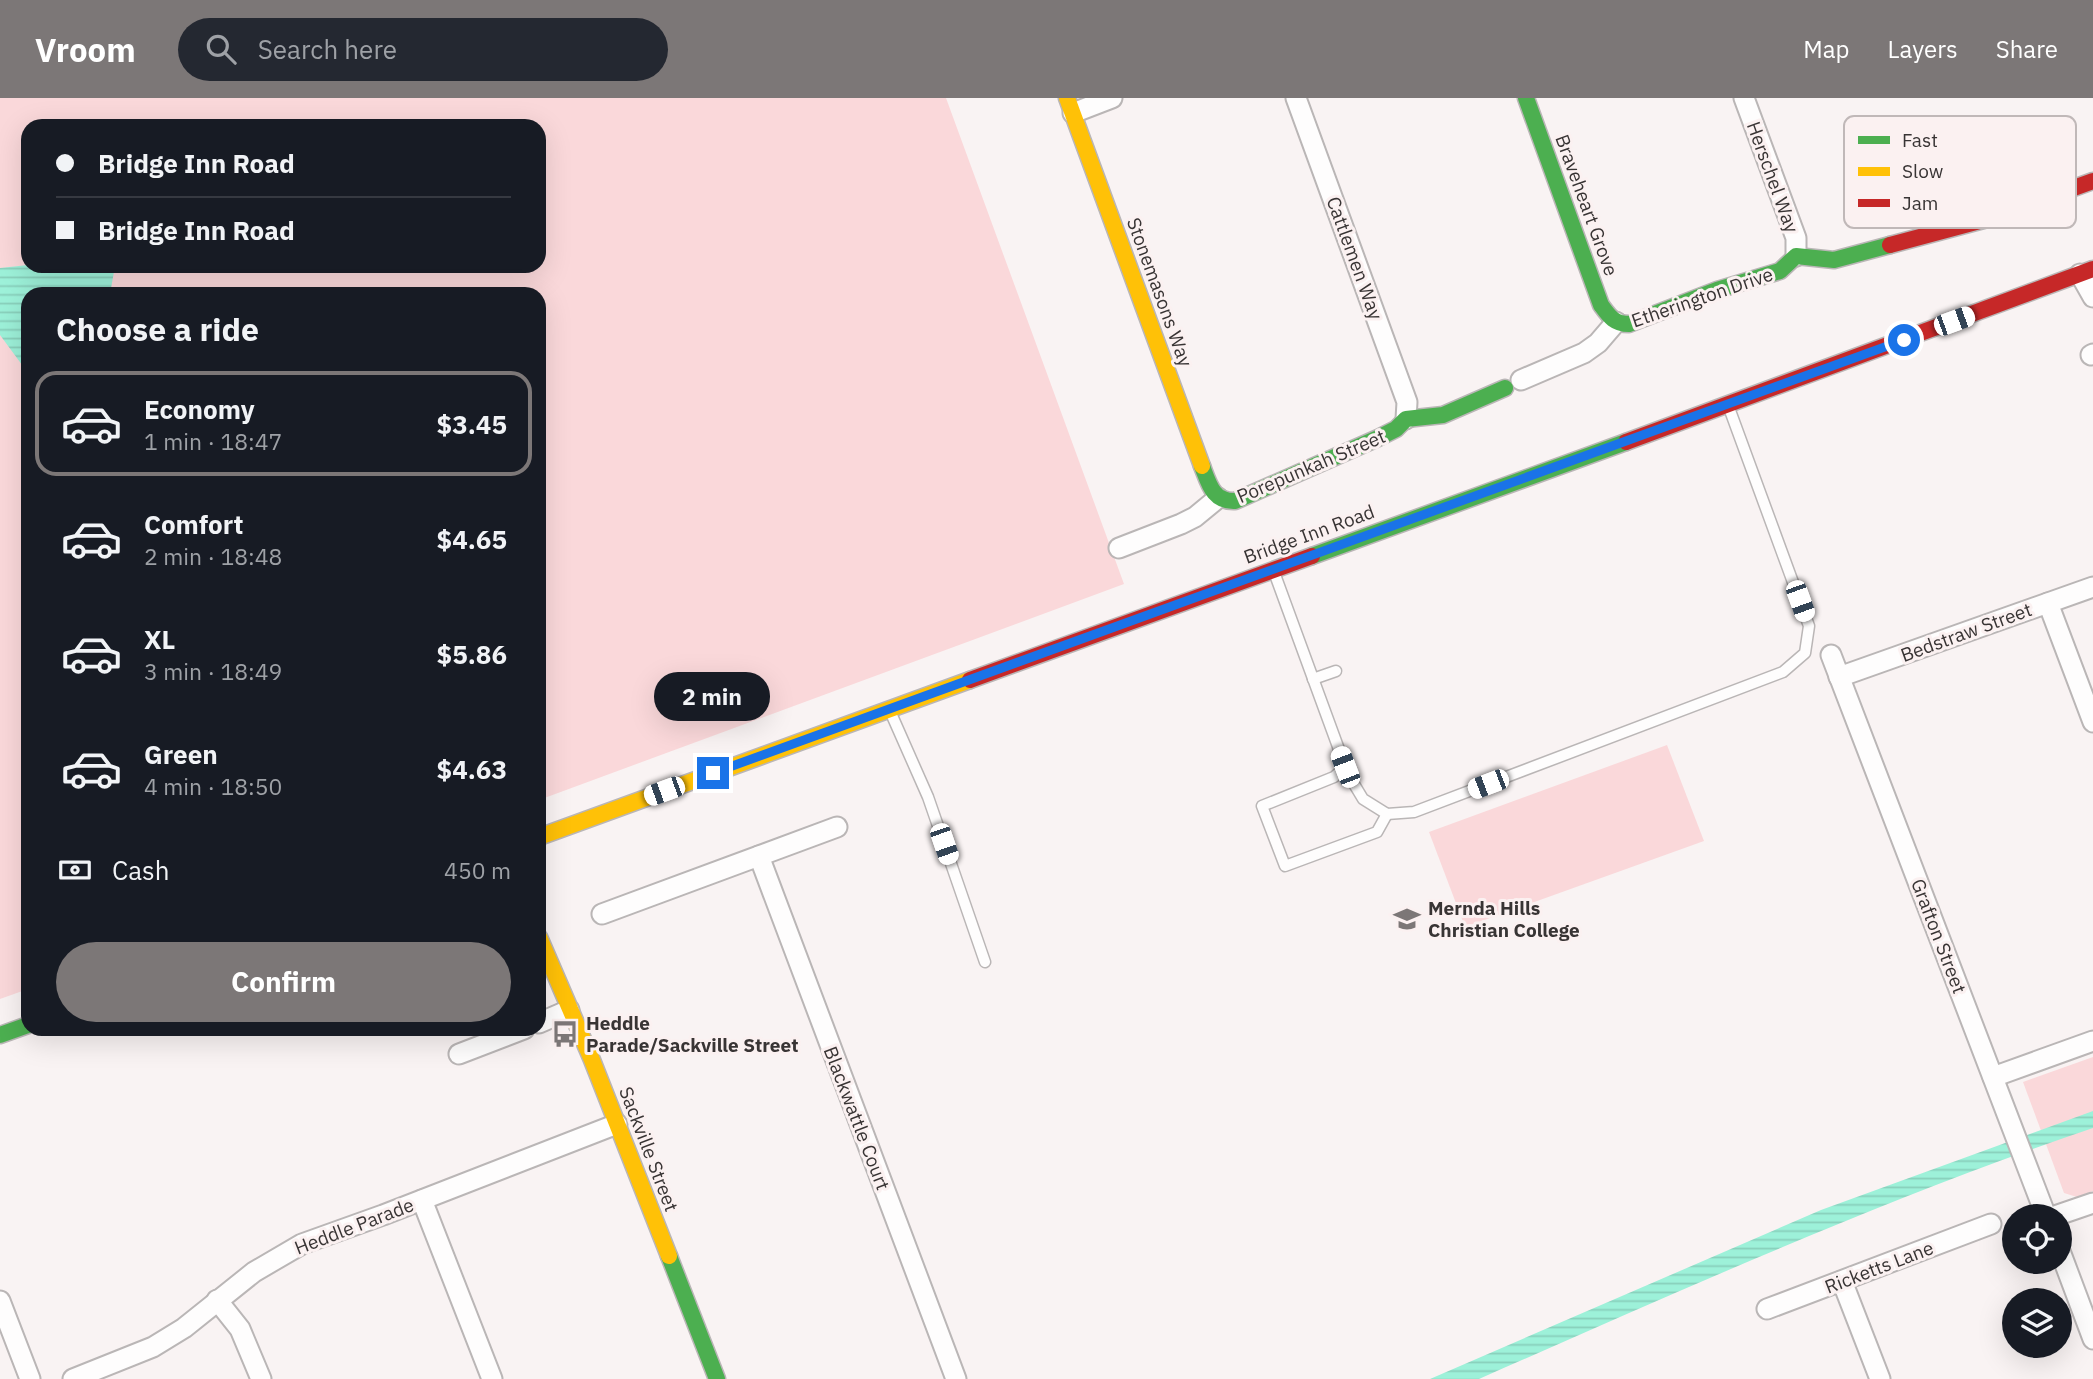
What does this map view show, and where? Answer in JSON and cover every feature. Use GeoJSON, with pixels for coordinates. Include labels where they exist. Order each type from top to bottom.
{"type":"FeatureCollection","features":[{"type":"Feature","properties":{"kind":"street"},"geometry":{"type":"LineString","coordinates":[[1070,105],[1112,98]]}},
{"type":"Feature","properties":{"kind":"street","name":"Cattlemen Way"},"geometry":{"type":"LineString","coordinates":[[1296,98],[1407,402],[1406,419]]}},
{"type":"Feature","properties":{"kind":"street","name":"Braveheart Grove"},"geometry":{"type":"LineString","coordinates":[[1526,98],[1601,305],[1605,313],[1616,322]]}},
{"type":"Feature","properties":{"kind":"street","name":"Herschel Way"},"geometry":{"type":"LineString","coordinates":[[1744,98],[1796,238],[1796,256]]}},
{"type":"Feature","properties":{"kind":"street","name":"Stonemasons Way"},"geometry":{"type":"LineString","coordinates":[[1070,105],[1209,485],[1218,498]]}},
{"type":"Feature","properties":{"kind":"street","name":"Etherington Drive"},"geometry":{"type":"LineString","coordinates":[[2076,187],[2093,181]]}},
{"type":"Feature","properties":{"kind":"street","name":"Etherington Drive"},"geometry":{"type":"LineString","coordinates":[[1513,384],[1584,353],[1598,343],[1616,322],[1629,324],[1639,321],[1717,290],[1780,271],[1796,256],[1825,261],[1843,258],[1957,228]]}},
{"type":"Feature","properties":{"kind":"street"},"geometry":{"type":"LineString","coordinates":[[2087,272],[2093,297]]}},
{"type":"Feature","properties":{"kind":"street","name":"Bridge Inn Road"},"geometry":{"type":"LineString","coordinates":[[546,834],[2087,272]]}},
{"type":"Feature","properties":{"kind":"street","name":"Porepunkah Street"},"geometry":{"type":"LineString","coordinates":[[1119,548],[1195,517],[1218,498],[1228,502],[1241,499],[1378,438],[1396,429],[1406,419],[1443,415],[1513,384]]}},
{"type":"Feature","properties":{"kind":"street","name":"Bedstraw Street"},"geometry":{"type":"LineString","coordinates":[[1839,677],[2093,587]]}},
{"type":"Feature","properties":{"kind":"street"},"geometry":{"type":"LineString","coordinates":[[2048,603],[2093,722]]}},
{"type":"Feature","properties":{"kind":"street","name":"Grafton Street"},"geometry":{"type":"LineString","coordinates":[[1831,655],[2042,1204]]}},
{"type":"Feature","properties":{"kind":"street"},"geometry":{"type":"LineString","coordinates":[[602,914],[837,827]]}},
{"type":"Feature","properties":{"kind":"street","name":"Blackwattle Court"},"geometry":{"type":"LineString","coordinates":[[759,856],[956,1379]]}},
{"type":"Feature","properties":{"kind":"street","name":"Sackville Street"},"geometry":{"type":"LineString","coordinates":[[546,954],[592,1060],[717,1379]]}},
{"type":"Feature","properties":{"kind":"street"},"geometry":{"type":"LineString","coordinates":[[546,1020],[569,1010]]}},
{"type":"Feature","properties":{"kind":"street"},"geometry":{"type":"LineString","coordinates":[[0,1035],[21,1028]]}},
{"type":"Feature","properties":{"kind":"street"},"geometry":{"type":"LineString","coordinates":[[459,1054],[506,1036]]}},
{"type":"Feature","properties":{"kind":"street"},"geometry":{"type":"LineString","coordinates":[[1993,1077],[2093,1041]]}},
{"type":"Feature","properties":{"kind":"street","name":"Heddle Parade"},"geometry":{"type":"LineString","coordinates":[[73,1379],[153,1347],[184,1328],[254,1272],[302,1244],[617,1124]]}},
{"type":"Feature","properties":{"kind":"street"},"geometry":{"type":"LineString","coordinates":[[422,1200],[492,1379]]}},
{"type":"Feature","properties":{"kind":"street"},"geometry":{"type":"LineString","coordinates":[[2072,1210],[2093,1203]]}},
{"type":"Feature","properties":{"kind":"street","name":"Ricketts Lane"},"geometry":{"type":"LineString","coordinates":[[1768,1308],[1991,1224]]}},
{"type":"Feature","properties":{"kind":"street"},"geometry":{"type":"LineString","coordinates":[[2069,1274],[2093,1339]]}},
{"type":"Feature","properties":{"kind":"street"},"geometry":{"type":"LineString","coordinates":[[1843,1281],[1880,1379]]}},
{"type":"Feature","properties":{"kind":"street"},"geometry":{"type":"LineString","coordinates":[[217,1300],[240,1329],[261,1379]]}},
{"type":"Feature","properties":{"kind":"street"},"geometry":{"type":"LineString","coordinates":[[0,1301],[30,1379]]}},
{"type":"Feature","properties":{"kind":"lane"},"geometry":{"type":"LineString","coordinates":[[1273,570],[1345,767],[1363,799],[1387,814],[1414,812],[1783,672],[1805,653],[1808,626],[1727,405]]}},
{"type":"Feature","properties":{"kind":"lane"},"geometry":{"type":"LineString","coordinates":[[1313,679],[1336,671]]}},
{"type":"Feature","properties":{"kind":"lane"},"geometry":{"type":"LineString","coordinates":[[889,709],[928,797],[985,962]]}},
{"type":"Feature","properties":{"kind":"lane"},"geometry":{"type":"LineString","coordinates":[[1345,767],[1334,777],[1262,806],[1285,866],[1377,832],[1387,814]]}},
{"type":"Feature","properties":{"kind":"shaded area"},"geometry":{"type":"Polygon","coordinates":[[[0,98],[946,98],[1124,584],[546,797],[546,287],[21,287],[21,992],[0,999],[0,98]]]}},
{"type":"Feature","properties":{"kind":"shaded area"},"geometry":{"type":"Polygon","coordinates":[[[21,266],[21,273],[114,273],[111,287],[21,287],[21,364],[0,335],[0,268],[21,266]]]}},
{"type":"Feature","properties":{"kind":"shaded area"},"geometry":{"type":"Polygon","coordinates":[[[1667,745],[1704,841],[1465,927],[1429,832],[1667,745]]]}},
{"type":"Feature","properties":{"kind":"shaded area"},"geometry":{"type":"Polygon","coordinates":[[[2093,1057],[2093,1191],[2077,1197],[2064,1193],[2023,1082],[2093,1057]]]}},
{"type":"Feature","properties":{"kind":"shaded area"},"geometry":{"type":"Polygon","coordinates":[[[2093,1111],[2093,1128],[1860,1215],[1479,1379],[1430,1379],[1821,1210],[2093,1111]]]}},
{"type":"Feature","properties":{"kind":"traffic: fast"},"geometry":{"type":"LineString","coordinates":[[1526,98],[1601,305],[1609,316],[1619,323],[1629,324],[1717,290],[1780,271],[1796,256],[1834,260],[1890,245]]}},
{"type":"Feature","properties":{"kind":"traffic: fast"},"geometry":{"type":"LineString","coordinates":[[1202,466],[1213,491],[1228,501],[1235,501],[1378,438],[1396,429],[1406,419],[1443,415],[1505,388]]}},
{"type":"Feature","properties":{"kind":"traffic: fast"},"geometry":{"type":"LineString","coordinates":[[1312,556],[1626,442]]}},
{"type":"Feature","properties":{"kind":"traffic: fast"},"geometry":{"type":"LineString","coordinates":[[0,1035],[21,1028]]}},
{"type":"Feature","properties":{"kind":"traffic: fast"},"geometry":{"type":"LineString","coordinates":[[669,1256],[717,1379]]}},
{"type":"Feature","properties":{"kind":"traffic: slow"},"geometry":{"type":"LineString","coordinates":[[1067,98],[1202,466]]}},
{"type":"Feature","properties":{"kind":"traffic: slow"},"geometry":{"type":"LineString","coordinates":[[546,834],[970,680]]}},
{"type":"Feature","properties":{"kind":"traffic: slow"},"geometry":{"type":"LineString","coordinates":[[546,953],[592,1060],[669,1256]]}},
{"type":"Feature","properties":{"kind":"traffic: jam"},"geometry":{"type":"LineString","coordinates":[[2076,187],[2093,181]]}},
{"type":"Feature","properties":{"kind":"traffic: jam"},"geometry":{"type":"LineString","coordinates":[[1890,245],[1954,228]]}},
{"type":"Feature","properties":{"kind":"traffic: jam"},"geometry":{"type":"LineString","coordinates":[[1626,442],[2093,269]]}},
{"type":"Feature","properties":{"kind":"traffic: jam"},"geometry":{"type":"LineString","coordinates":[[970,680],[1312,556]]}},
{"type":"Feature","properties":{"kind":"place","name":"Mernda Hills Christian College"},"geometry":{"type":"Point","coordinates":[1407,919]}},
{"type":"Feature","properties":{"kind":"place","name":"Heddle Parade/Sackville Street"},"geometry":{"type":"Point","coordinates":[565,1034]}},
{"type":"Feature","properties":{"kind":"route"},"geometry":{"type":"LineString","coordinates":[[713,773],[1904,340]]}}]}
